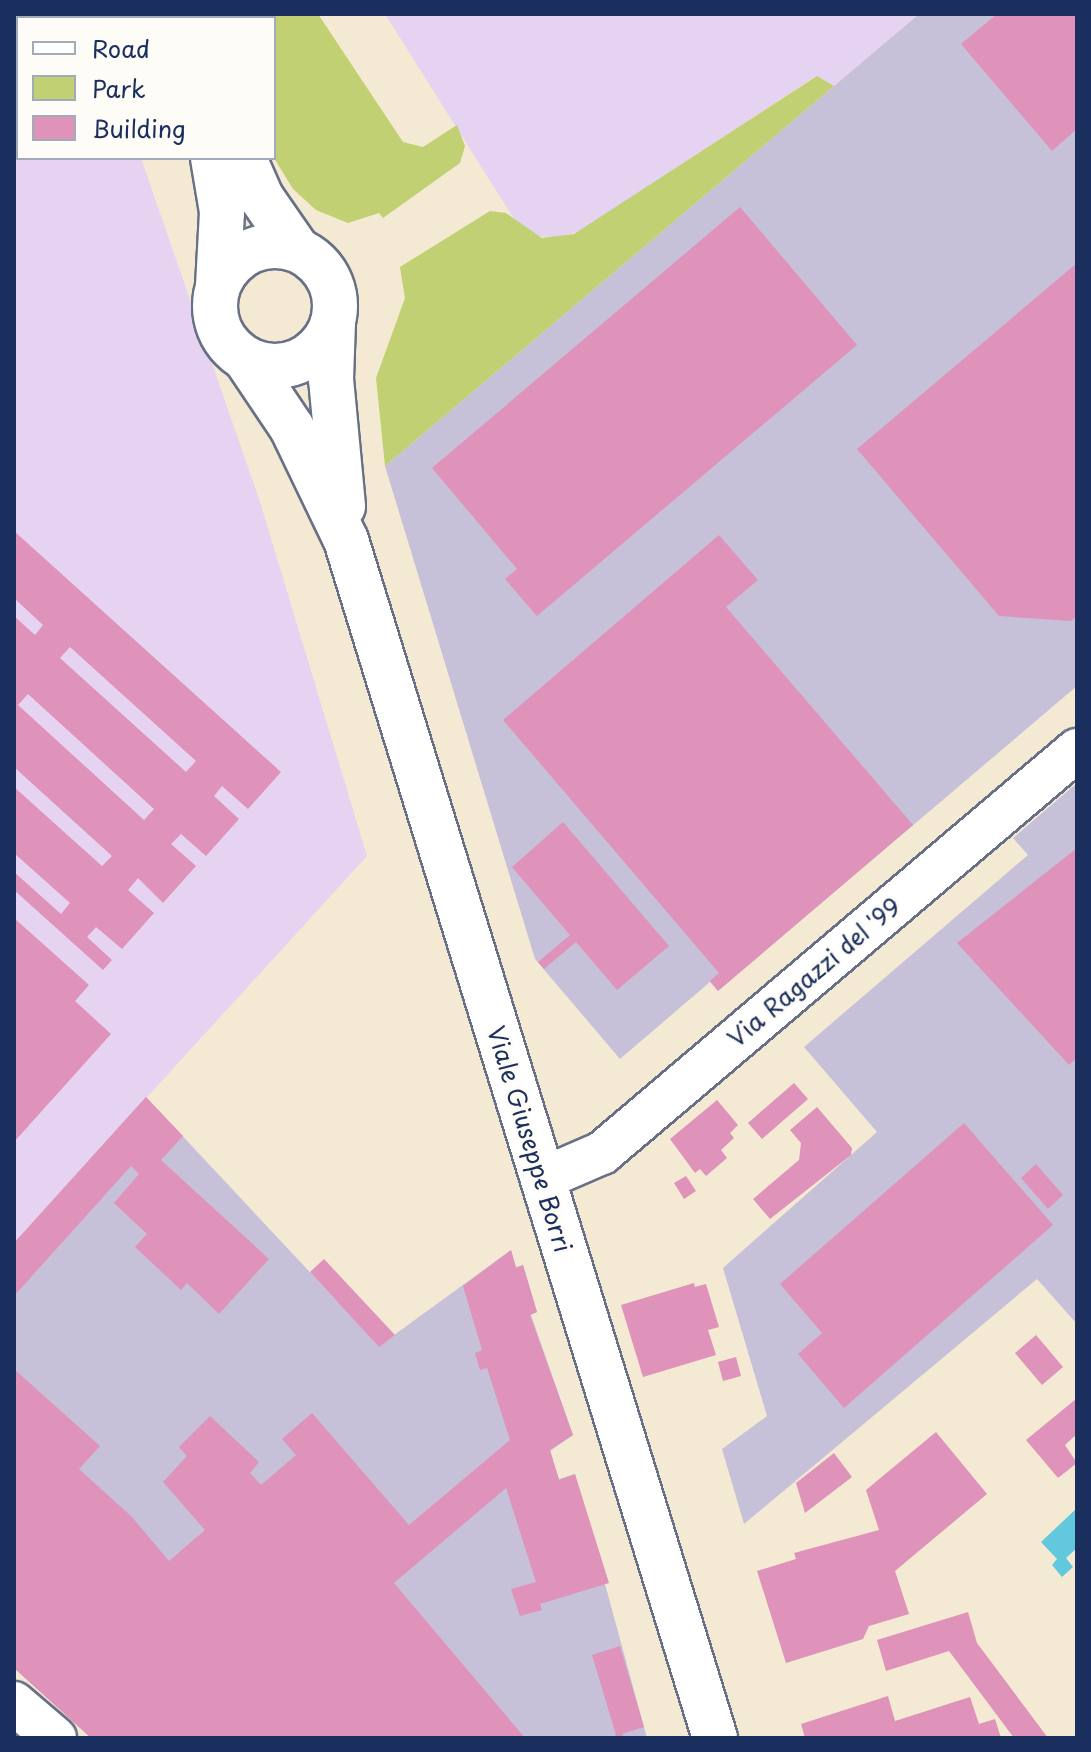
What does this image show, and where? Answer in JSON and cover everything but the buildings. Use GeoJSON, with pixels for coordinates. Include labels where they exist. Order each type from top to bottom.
{"type":"FeatureCollection","features":[{"type":"Feature","properties":{"kind":"main road","name":"Viale Giuseppe Borri"},"geometry":{"type":"LineString","coordinates":[[219,163],[261,197],[297,249],[314,260],[328,279],[335,300],[332,393],[346,540]]}},
{"type":"Feature","properties":{"kind":"main road","name":"Viale Giuseppe Borri"},"geometry":{"type":"LineString","coordinates":[[219,163],[223,228],[218,285],[220,328],[245,358],[292,428],[346,540],[715,1738]]}},
{"type":"Feature","properties":{"kind":"main road"},"geometry":{"type":"LineString","coordinates":[[218,285],[239,258],[257,248],[297,249]]}},
{"type":"Feature","properties":{"kind":"main road"},"geometry":{"type":"LineString","coordinates":[[245,358],[270,366],[303,359],[326,338],[333,322]]}},
{"type":"Feature","properties":{"kind":"street","name":"Via Ragazzi del '99"},"geometry":{"type":"LineString","coordinates":[[542,1179],[602,1153],[1077,750]]}},
{"type":"Feature","properties":{"kind":"street"},"geometry":{"type":"LineString","coordinates":[[14,1703],[55,1738]]}},
{"type":"Feature","properties":{"kind":"shaded area"},"geometry":{"type":"Polygon","coordinates":[[[385,14],[919,14],[834,86],[816,76],[582,230],[554,239],[529,234],[514,219],[385,14]]]}},
{"type":"Feature","properties":{"kind":"shaded area"},"geometry":{"type":"Polygon","coordinates":[[[919,14],[1077,14],[1077,686],[718,991],[710,982],[620,1059],[535,959],[385,466],[919,14]]]}},
{"type":"Feature","properties":{"kind":"shaded area"},"geometry":{"type":"Polygon","coordinates":[[[14,16],[16,160],[142,160],[260,502],[367,856],[14,1243],[14,16]]]}},
{"type":"Feature","properties":{"kind":"shaded area"},"geometry":{"type":"Polygon","coordinates":[[[1077,783],[1077,1324],[1037,1279],[744,1524],[722,1449],[767,1416],[723,1268],[877,1132],[804,1047],[1028,855],[1013,838],[1077,783]]]}},
{"type":"Feature","properties":{"kind":"shaded area"},"geometry":{"type":"Polygon","coordinates":[[[146,1097],[379,1346],[511,1250],[516,1267],[523,1265],[537,1312],[531,1315],[573,1435],[550,1451],[559,1479],[575,1474],[647,1738],[91,1738],[14,1668],[14,1243],[146,1097]]]}},
{"type":"Feature","properties":{"kind":"green space"},"geometry":{"type":"Polygon","coordinates":[[[228,14],[318,14],[403,142],[423,147],[457,125],[465,146],[460,163],[383,218],[379,213],[348,223],[316,210],[293,189],[275,160],[276,16],[228,14]]]}},
{"type":"Feature","properties":{"kind":"green space"},"geometry":{"type":"Polygon","coordinates":[[[817,76],[834,86],[385,466],[376,378],[405,298],[400,267],[490,211],[506,213],[542,238],[574,234],[817,76]]]}},
{"type":"Feature","properties":{"kind":"water"},"geometry":{"type":"Polygon","coordinates":[[[1077,1508],[1077,1548],[1066,1558],[1073,1567],[1062,1577],[1052,1565],[1057,1559],[1041,1542],[1077,1508]]]}}]}
